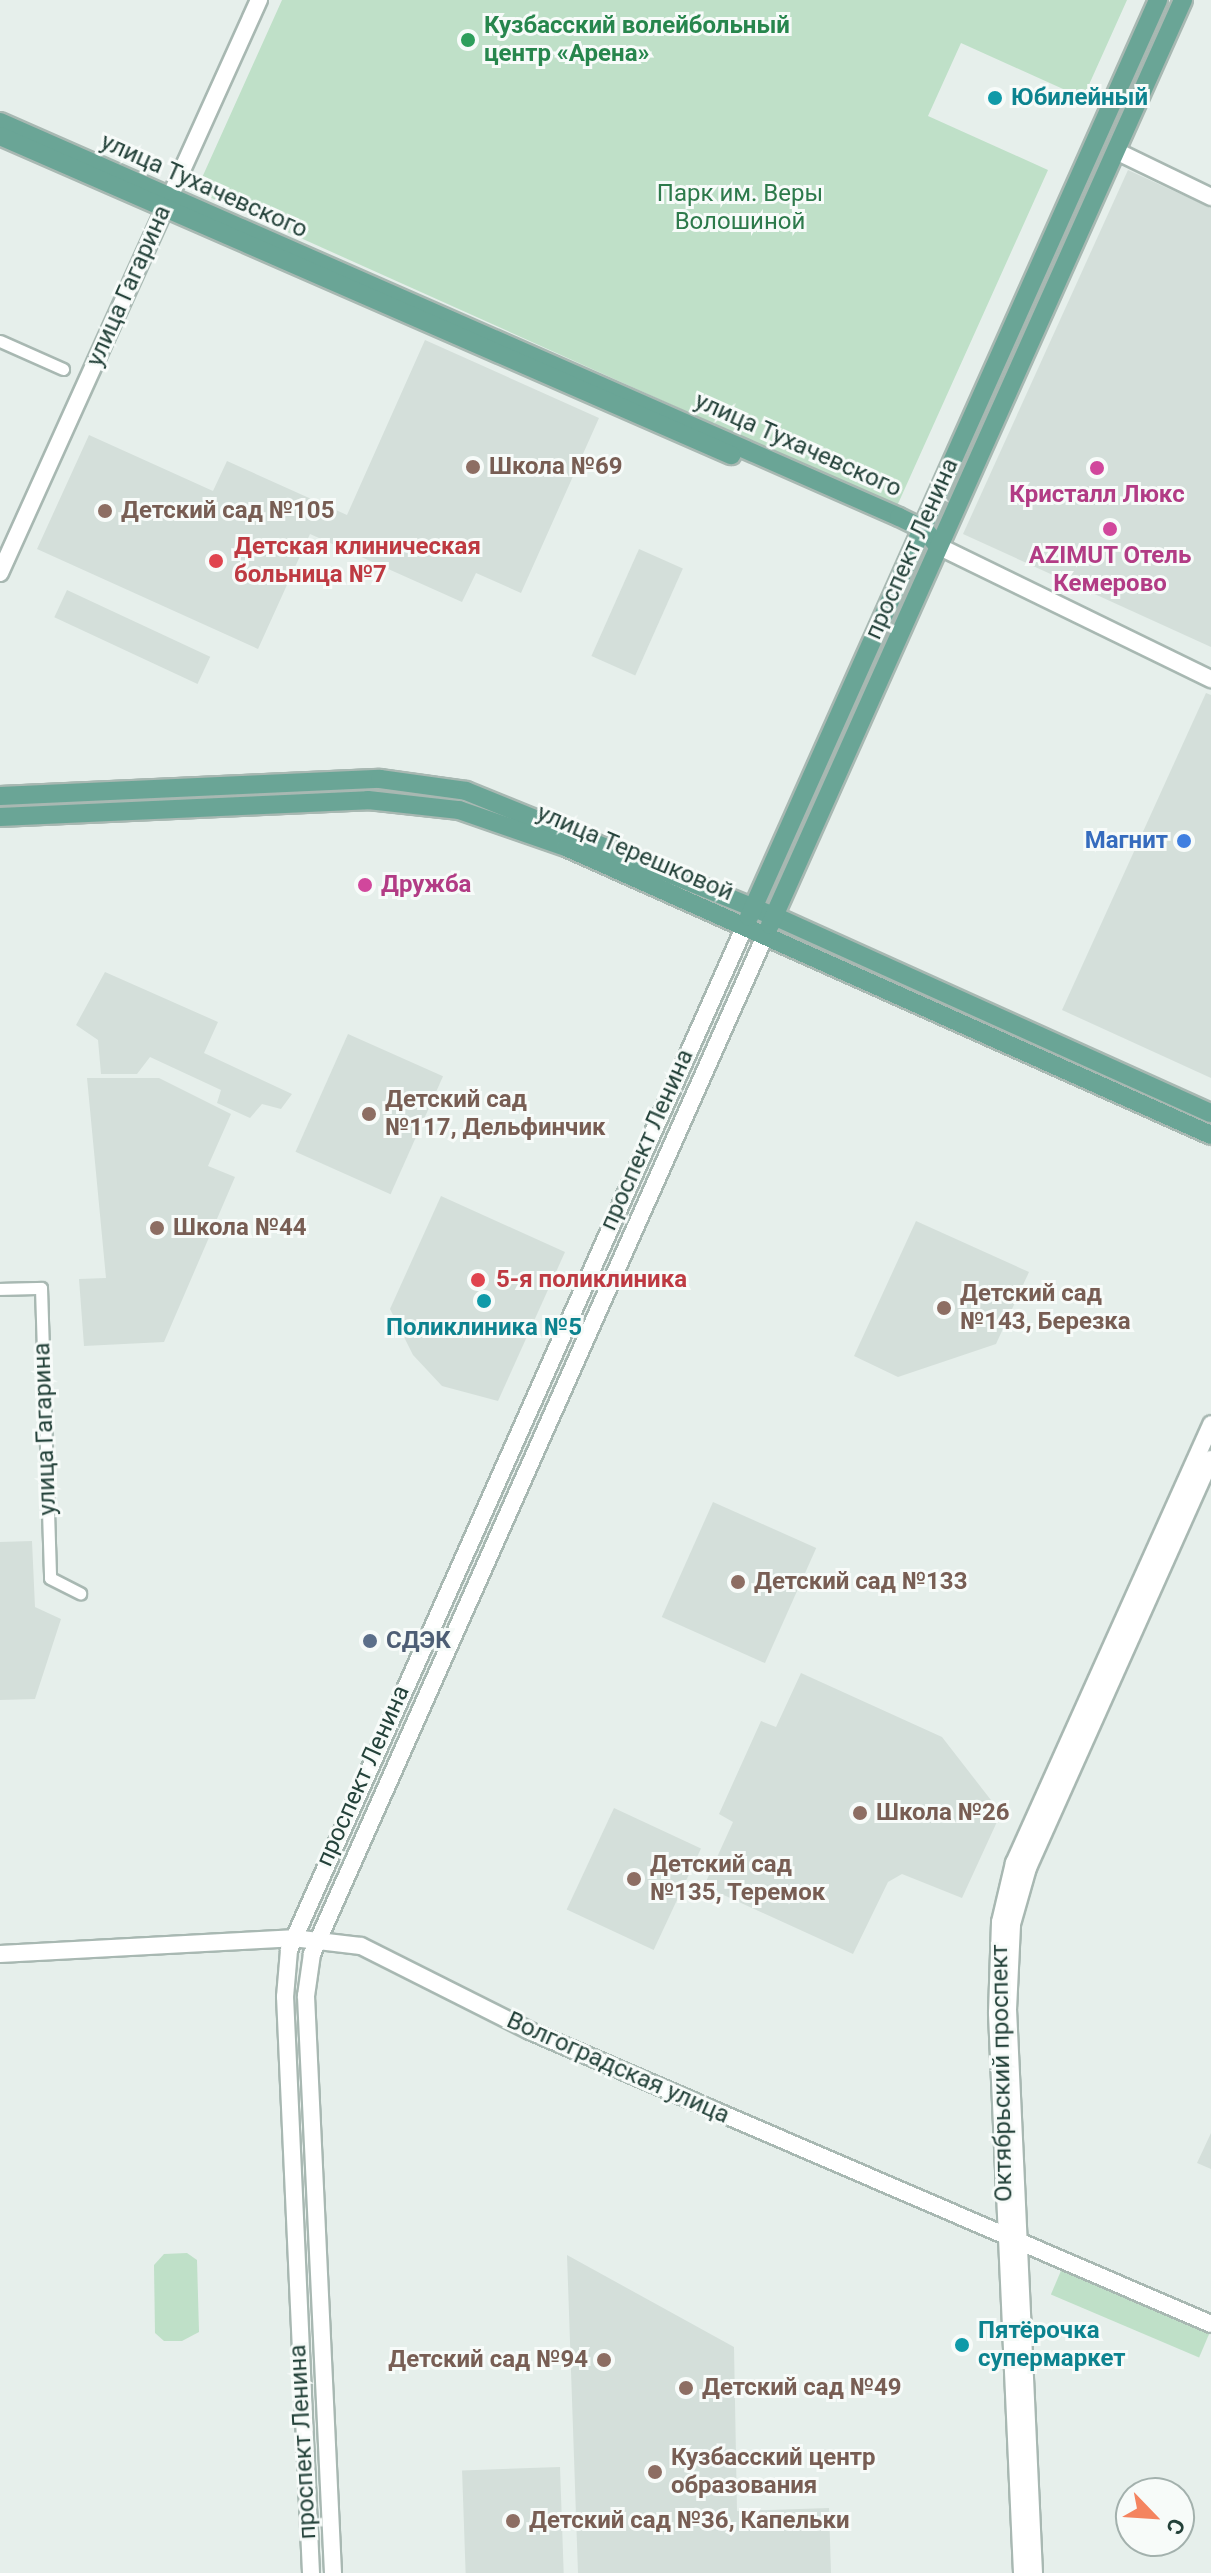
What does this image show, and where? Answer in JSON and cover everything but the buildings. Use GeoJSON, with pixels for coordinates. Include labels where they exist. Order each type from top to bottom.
{"type":"FeatureCollection","features":[{"type":"Feature","properties":{"kind":"main road","name":"улица Гагарина"},"geometry":{"type":"LineString","coordinates":[[0,570],[259,0]]}},
{"type":"Feature","properties":{"kind":"main road","name":"проспект Ленина"},"geometry":{"type":"LineString","coordinates":[[311,2573],[285,1997],[293,1938],[1158,0]]}},
{"type":"Feature","properties":{"kind":"main road","name":"проспект Ленина"},"geometry":{"type":"LineString","coordinates":[[333,2573],[306,1996],[317,1938],[1183,0]]}},
{"type":"Feature","properties":{"kind":"main road","name":"улица Тухачевского"},"geometry":{"type":"LineString","coordinates":[[0,122],[167,203]]}},
{"type":"Feature","properties":{"kind":"main road","name":"улица Тухачевского"},"geometry":{"type":"LineString","coordinates":[[0,136],[167,203],[921,534],[938,546]]}},
{"type":"Feature","properties":{"kind":"main road"},"geometry":{"type":"LineString","coordinates":[[1095,142],[1211,197]]}},
{"type":"Feature","properties":{"kind":"main road"},"geometry":{"type":"LineString","coordinates":[[938,546],[1211,679]]}},
{"type":"Feature","properties":{"kind":"main road","name":"улица Терешковой"},"geometry":{"type":"LineString","coordinates":[[0,796],[380,779],[420,783],[527,812],[774,916],[1211,1113]]}},
{"type":"Feature","properties":{"kind":"main road","name":"улица Терешковой"},"geometry":{"type":"LineString","coordinates":[[0,817],[415,802],[522,830],[745,926],[1211,1135]]}},
{"type":"Feature","properties":{"kind":"main road"},"geometry":{"type":"LineString","coordinates":[[601,1247],[610,1257],[605,1294]]}},
{"type":"Feature","properties":{"kind":"main road","name":"Октябрьский проспект"},"geometry":{"type":"LineString","coordinates":[[1034,2573],[996,1970],[1007,1884],[1211,1424]]}},
{"type":"Feature","properties":{"kind":"main road","name":"Октябрьский проспект"},"geometry":{"type":"LineString","coordinates":[[1022,2573],[1007,1970],[1020,1887],[1211,1459]]}},
{"type":"Feature","properties":{"kind":"main road","name":"Волгоградская улица"},"geometry":{"type":"LineString","coordinates":[[0,1954],[293,1938],[317,1938],[361,1946],[530,2031],[1211,2324]]}},
{"type":"Feature","properties":{"kind":"street"},"geometry":{"type":"LineString","coordinates":[[0,341],[63,369]]}},
{"type":"Feature","properties":{"kind":"street","name":"улица Гагарина"},"geometry":{"type":"LineString","coordinates":[[0,1289],[41,1288],[50,1578],[80,1593]]}},
{"type":"Feature","properties":{"kind":"shaded area"},"geometry":{"type":"Polygon","coordinates":[[[1128,170],[1211,208],[1211,647],[963,534],[1128,170]]]}},
{"type":"Feature","properties":{"kind":"shaded area"},"geometry":{"type":"Polygon","coordinates":[[[425,340],[599,418],[521,593],[476,573],[462,602],[310,534],[258,649],[37,549],[89,435],[213,491],[227,461],[347,515],[425,340]]]}},
{"type":"Feature","properties":{"kind":"shaded area"},"geometry":{"type":"Polygon","coordinates":[[[639,549],[683,569],[635,675],[591,656],[639,549]]]}},
{"type":"Feature","properties":{"kind":"shaded area"},"geometry":{"type":"Polygon","coordinates":[[[67,590],[210,657],[198,684],[54,617],[67,590]]]}},
{"type":"Feature","properties":{"kind":"shaded area"},"geometry":{"type":"Polygon","coordinates":[[[1206,693],[1211,695],[1211,1078],[1062,1010],[1206,693]]]}},
{"type":"Feature","properties":{"kind":"shaded area"},"geometry":{"type":"Polygon","coordinates":[[[105,972],[218,1022],[204,1053],[292,1094],[281,1109],[262,1104],[250,1118],[217,1103],[221,1090],[150,1057],[137,1074],[101,1074],[98,1040],[76,1025],[105,972]]]}},
{"type":"Feature","properties":{"kind":"shaded area","name":"Детский сад №117, Дельфинчик"},"geometry":{"type":"Polygon","coordinates":[[[348,1034],[443,1076],[391,1194],[296,1152],[348,1034]]]}},
{"type":"Feature","properties":{"kind":"shaded area","name":"Школа №44"},"geometry":{"type":"Polygon","coordinates":[[[87,1078],[159,1078],[231,1114],[208,1166],[235,1177],[164,1342],[84,1346],[79,1279],[106,1278],[87,1078]]]}},
{"type":"Feature","properties":{"kind":"shaded area","name":"5-я поликлиника"},"geometry":{"type":"Polygon","coordinates":[[[441,1196],[565,1252],[498,1401],[442,1386],[413,1355],[390,1309],[441,1196]]]}},
{"type":"Feature","properties":{"kind":"shaded area","name":"Детский сад №143, Березка"},"geometry":{"type":"Polygon","coordinates":[[[916,1221],[1029,1272],[996,1344],[898,1377],[854,1356],[916,1221]]]}},
{"type":"Feature","properties":{"kind":"shaded area","name":"Детский сад №133"},"geometry":{"type":"Polygon","coordinates":[[[713,1502],[816,1548],[765,1663],[662,1617],[713,1502]]]}},
{"type":"Feature","properties":{"kind":"shaded area"},"geometry":{"type":"Polygon","coordinates":[[[32,1541],[35,1607],[61,1619],[35,1699],[0,1700],[0,1542],[32,1541]]]}},
{"type":"Feature","properties":{"kind":"shaded area","name":"Школа №26"},"geometry":{"type":"Polygon","coordinates":[[[801,1673],[942,1737],[1001,1813],[962,1898],[902,1874],[888,1882],[853,1954],[704,1886],[733,1822],[719,1814],[761,1721],[776,1727],[801,1673]]]}},
{"type":"Feature","properties":{"kind":"shaded area","name":"Детский сад №135, Теремок"},"geometry":{"type":"Polygon","coordinates":[[[614,1808],[701,1849],[654,1950],[567,1910],[614,1808]]]}},
{"type":"Feature","properties":{"kind":"shaded area"},"geometry":{"type":"Polygon","coordinates":[[[1211,2133],[1211,2169],[1197,2163],[1211,2133]]]}},
{"type":"Feature","properties":{"kind":"shaded area"},"geometry":{"type":"Polygon","coordinates":[[[567,2255],[734,2347],[737,2511],[829,2508],[831,2573],[578,2573],[567,2255]]]}},
{"type":"Feature","properties":{"kind":"shaded area","name":"Детский сад №36, Капельки"},"geometry":{"type":"Polygon","coordinates":[[[560,2467],[564,2573],[466,2573],[462,2470],[560,2467]]]}},
{"type":"Feature","properties":{"kind":"green space","name":"Парк им. Веры Волошиной"},"geometry":{"type":"Polygon","coordinates":[[[282,0],[1127,0],[1083,98],[961,43],[928,116],[1048,170],[897,506],[196,191],[282,0]]]}},
{"type":"Feature","properties":{"kind":"green space"},"geometry":{"type":"Polygon","coordinates":[[[187,2253],[197,2260],[199,2332],[182,2341],[164,2341],[155,2333],[154,2265],[164,2254],[187,2253]]]}},
{"type":"Feature","properties":{"kind":"green space"},"geometry":{"type":"Polygon","coordinates":[[[1063,2266],[1211,2329],[1199,2357],[1051,2295],[1063,2266]]]}},
{"type":"Feature","properties":{"kind":"place","name":"Кузбасский волейбольный центр «Арена»"},"geometry":{"type":"Point","coordinates":[468,40]}},
{"type":"Feature","properties":{"kind":"place","name":"Юбилейный"},"geometry":{"type":"Point","coordinates":[995,98]}},
{"type":"Feature","properties":{"kind":"place","name":"Школа №69"},"geometry":{"type":"Point","coordinates":[473,467]}},
{"type":"Feature","properties":{"kind":"place","name":"Кристалл Люкс"},"geometry":{"type":"Point","coordinates":[1097,468]}},
{"type":"Feature","properties":{"kind":"place","name":"Детский сад №105"},"geometry":{"type":"Point","coordinates":[105,511]}},
{"type":"Feature","properties":{"kind":"place","name":"AZIMUT Отель Кемерово"},"geometry":{"type":"Point","coordinates":[1110,529]}},
{"type":"Feature","properties":{"kind":"place","name":"Детская клиническая больница №7"},"geometry":{"type":"Point","coordinates":[216,561]}},
{"type":"Feature","properties":{"kind":"place","name":"Магнит"},"geometry":{"type":"Point","coordinates":[1184,841]}},
{"type":"Feature","properties":{"kind":"place","name":"Дружба"},"geometry":{"type":"Point","coordinates":[365,885]}},
{"type":"Feature","properties":{"kind":"place","name":"Детский сад №117, Дельфинчик"},"geometry":{"type":"Point","coordinates":[369,1114]}},
{"type":"Feature","properties":{"kind":"place","name":"Школа №44"},"geometry":{"type":"Point","coordinates":[157,1228]}},
{"type":"Feature","properties":{"kind":"place","name":"5-я поликлиника"},"geometry":{"type":"Point","coordinates":[478,1280]}},
{"type":"Feature","properties":{"kind":"place","name":"Поликлиника №5"},"geometry":{"type":"Point","coordinates":[484,1301]}},
{"type":"Feature","properties":{"kind":"place","name":"Детский сад №143, Березка"},"geometry":{"type":"Point","coordinates":[944,1308]}},
{"type":"Feature","properties":{"kind":"place","name":"Детский сад №133"},"geometry":{"type":"Point","coordinates":[738,1582]}},
{"type":"Feature","properties":{"kind":"place","name":"СДЭК"},"geometry":{"type":"Point","coordinates":[370,1641]}},
{"type":"Feature","properties":{"kind":"place","name":"Школа №26"},"geometry":{"type":"Point","coordinates":[860,1813]}},
{"type":"Feature","properties":{"kind":"place","name":"Детский сад №135, Теремок"},"geometry":{"type":"Point","coordinates":[634,1879]}},
{"type":"Feature","properties":{"kind":"place","name":"Пятёрочка супермаркет"},"geometry":{"type":"Point","coordinates":[962,2345]}},
{"type":"Feature","properties":{"kind":"place","name":"Детский сад №94"},"geometry":{"type":"Point","coordinates":[604,2360]}},
{"type":"Feature","properties":{"kind":"place","name":"Детский сад №49"},"geometry":{"type":"Point","coordinates":[686,2388]}},
{"type":"Feature","properties":{"kind":"place","name":"Кузбасский центр образования"},"geometry":{"type":"Point","coordinates":[655,2472]}},
{"type":"Feature","properties":{"kind":"place","name":"Детский сад №36, Капельки"},"geometry":{"type":"Point","coordinates":[513,2521]}}]}
